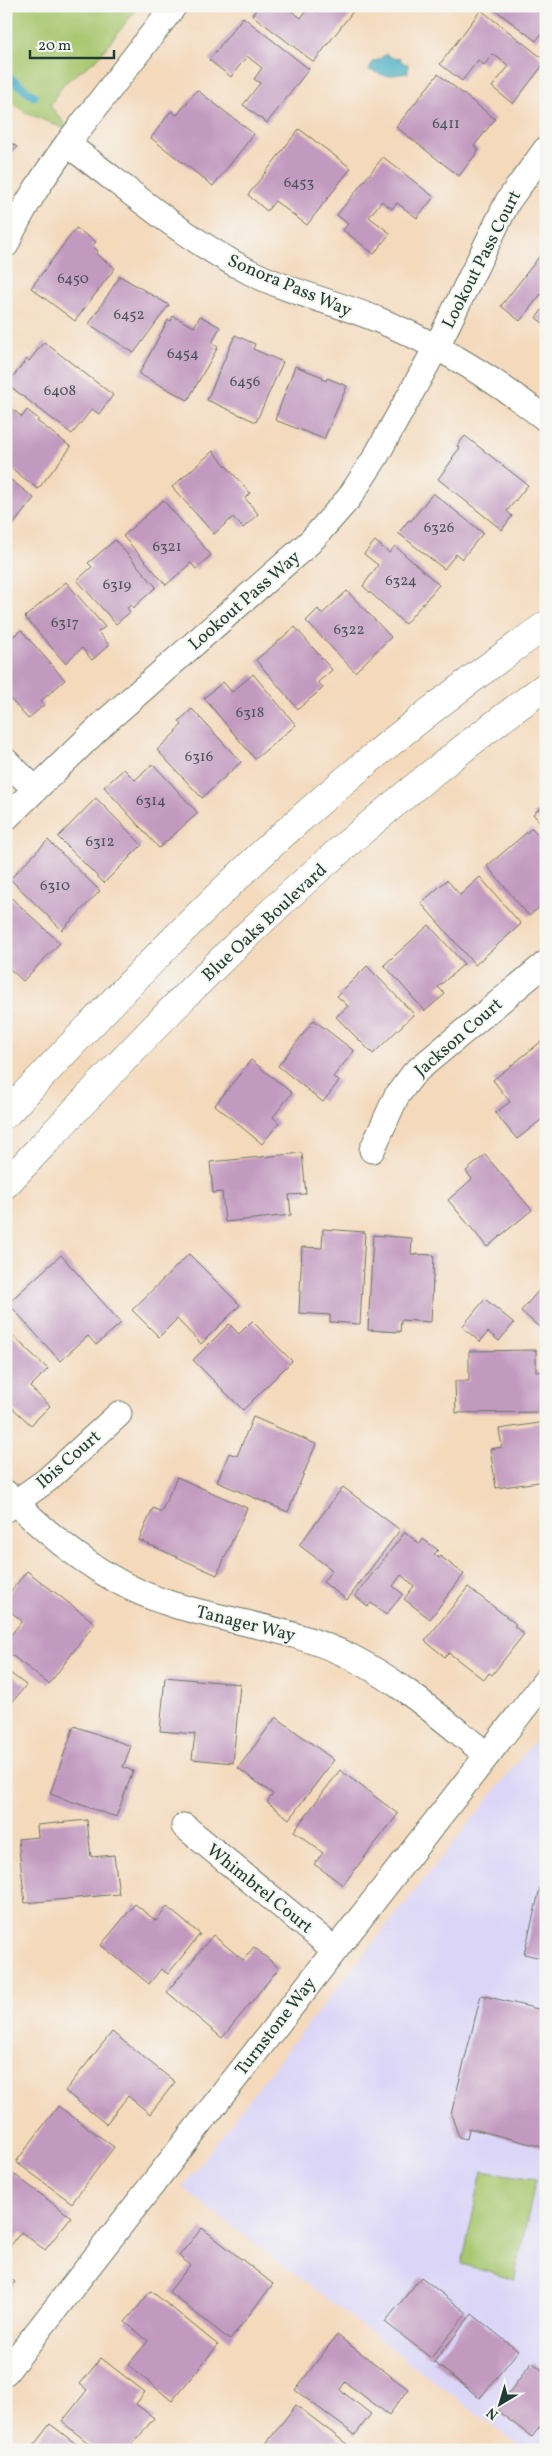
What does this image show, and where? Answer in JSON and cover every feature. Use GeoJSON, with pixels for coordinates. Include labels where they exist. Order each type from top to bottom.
{"type":"FeatureCollection","features":[{"type":"Feature","properties":{"kind":"main road"},"geometry":{"type":"LineString","coordinates":[[6,1114],[104,1012],[280,838],[361,767],[546,625]]}},
{"type":"Feature","properties":{"kind":"main road","name":"Blue Oaks Boulevard"},"geometry":{"type":"LineString","coordinates":[[6,1184],[138,1044],[313,874],[464,746],[546,686]]}},
{"type":"Feature","properties":{"kind":"street"},"geometry":{"type":"LineString","coordinates":[[6,245],[18,218],[38,184],[174,6]]}},
{"type":"Feature","properties":{"kind":"street","name":"Sonora Pass Way"},"geometry":{"type":"LineString","coordinates":[[67,144],[176,227],[243,268],[290,288],[378,320],[437,346],[497,383],[546,419]]}},
{"type":"Feature","properties":{"kind":"street","name":"Lookout Pass Court"},"geometry":{"type":"LineString","coordinates":[[437,346],[508,201],[546,149]]}},
{"type":"Feature","properties":{"kind":"street","name":"Lookout Pass Way"},"geometry":{"type":"LineString","coordinates":[[6,818],[104,723],[310,542],[349,498],[375,458],[437,346]]}},
{"type":"Feature","properties":{"kind":"street"},"geometry":{"type":"LineString","coordinates":[[6,761],[35,789]]}},
{"type":"Feature","properties":{"kind":"street","name":"Jackson Court"},"geometry":{"type":"LineString","coordinates":[[372,1150],[396,1097],[414,1073],[546,963]]}},
{"type":"Feature","properties":{"kind":"street","name":"Ibis Court"},"geometry":{"type":"LineString","coordinates":[[9,1501],[47,1480],[119,1414]]}},
{"type":"Feature","properties":{"kind":"street","name":"Tanager Way"},"geometry":{"type":"LineString","coordinates":[[9,1501],[91,1566],[129,1588],[172,1605],[305,1638],[352,1657],[395,1682],[486,1754]]}},
{"type":"Feature","properties":{"kind":"street","name":"Turnstone Way"},"geometry":{"type":"LineString","coordinates":[[6,2372],[486,1754],[546,1680]]}},
{"type":"Feature","properties":{"kind":"street","name":"Whimbrel Court"},"geometry":{"type":"LineString","coordinates":[[184,1826],[335,1950]]}},
{"type":"Feature","properties":{"kind":"shaded area"},"geometry":{"type":"Polygon","coordinates":[[[546,1727],[546,2450],[524,2450],[182,2188],[270,2072],[546,1727]]]}},
{"type":"Feature","properties":{"kind":"green space"},"geometry":{"type":"Polygon","coordinates":[[[6,6],[139,6],[97,59],[63,84],[50,106],[72,132],[25,112],[6,98],[6,6]]]}},
{"type":"Feature","properties":{"kind":"green space"},"geometry":{"type":"Polygon","coordinates":[[[482,2171],[536,2179],[514,2280],[462,2264],[482,2171]]]}},
{"type":"Feature","properties":{"kind":"water"},"geometry":{"type":"Polygon","coordinates":[[[386,54],[395,59],[399,57],[403,63],[408,64],[408,73],[386,76],[369,70],[373,61],[386,54]]]}},
{"type":"Feature","properties":{"kind":"building"},"geometry":{"type":"Polygon","coordinates":[[[259,6],[285,6],[301,18],[309,6],[316,12],[321,6],[350,6],[354,10],[314,62],[252,15],[259,6]]]}},
{"type":"Feature","properties":{"kind":"building"},"geometry":{"type":"Polygon","coordinates":[[[490,6],[546,6],[546,28],[536,41],[490,6]]]}},
{"type":"Feature","properties":{"kind":"building"},"geometry":{"type":"Polygon","coordinates":[[[481,10],[546,61],[513,104],[492,87],[509,66],[493,54],[484,65],[478,60],[462,81],[440,64],[481,10]]]}},
{"type":"Feature","properties":{"kind":"building"},"geometry":{"type":"Polygon","coordinates":[[[243,17],[309,69],[267,123],[243,105],[260,83],[254,79],[262,68],[247,56],[231,77],[209,60],[243,17]]]}},
{"type":"Feature","properties":{"kind":"building"},"geometry":{"type":"Polygon","coordinates":[[[438,74],[495,119],[474,146],[479,150],[459,176],[396,127],[438,74]]]}},
{"type":"Feature","properties":{"kind":"building"},"geometry":{"type":"Polygon","coordinates":[[[197,90],[254,134],[213,186],[151,138],[171,111],[177,115],[197,90]]]}},
{"type":"Feature","properties":{"kind":"building"},"geometry":{"type":"Polygon","coordinates":[[[299,129],[351,168],[307,225],[275,201],[267,211],[248,195],[299,129]]]}},
{"type":"Feature","properties":{"kind":"building"},"geometry":{"type":"Polygon","coordinates":[[[6,139],[17,147],[6,160],[6,139]]]}},
{"type":"Feature","properties":{"kind":"building"},"geometry":{"type":"Polygon","coordinates":[[[383,157],[434,197],[417,218],[397,203],[392,209],[382,201],[369,217],[390,233],[374,254],[343,230],[348,224],[337,215],[383,157]]]}},
{"type":"Feature","properties":{"kind":"building"},"geometry":{"type":"Polygon","coordinates":[[[76,228],[96,242],[92,246],[98,251],[96,254],[115,268],[75,321],[31,288],[76,228]]]}},
{"type":"Feature","properties":{"kind":"building"},"geometry":{"type":"Polygon","coordinates":[[[546,248],[546,298],[541,294],[520,321],[501,306],[546,248]]]}},
{"type":"Feature","properties":{"kind":"building"},"geometry":{"type":"Polygon","coordinates":[[[120,276],[169,305],[134,353],[89,324],[120,276]]]}},
{"type":"Feature","properties":{"kind":"building"},"geometry":{"type":"Polygon","coordinates":[[[546,305],[546,325],[536,318],[546,305]]]}},
{"type":"Feature","properties":{"kind":"building"},"geometry":{"type":"Polygon","coordinates":[[[173,316],[194,327],[200,316],[220,327],[212,343],[218,347],[188,400],[139,374],[168,320],[171,321],[173,316]]]}},
{"type":"Feature","properties":{"kind":"building"},"geometry":{"type":"Polygon","coordinates":[[[235,335],[255,344],[253,349],[283,362],[256,422],[207,400],[235,335]]]}},
{"type":"Feature","properties":{"kind":"building"},"geometry":{"type":"Polygon","coordinates":[[[44,342],[113,395],[99,414],[92,409],[72,434],[7,384],[27,359],[29,361],[44,342]]]}},
{"type":"Feature","properties":{"kind":"building"},"geometry":{"type":"Polygon","coordinates":[[[295,366],[323,377],[322,379],[326,381],[327,378],[347,386],[324,439],[275,420],[295,366]]]}},
{"type":"Feature","properties":{"kind":"building"},"geometry":{"type":"Polygon","coordinates":[[[6,404],[22,417],[27,410],[39,419],[37,421],[71,447],[38,489],[6,464],[6,404]]]}},
{"type":"Feature","properties":{"kind":"building"},"geometry":{"type":"Polygon","coordinates":[[[465,436],[528,485],[507,511],[512,516],[502,530],[438,479],[460,448],[457,446],[465,436]]]}},
{"type":"Feature","properties":{"kind":"building"},"geometry":{"type":"Polygon","coordinates":[[[213,451],[250,493],[245,498],[258,514],[243,528],[233,517],[214,534],[172,487],[213,451]]]}},
{"type":"Feature","properties":{"kind":"building"},"geometry":{"type":"Polygon","coordinates":[[[6,476],[34,498],[6,534],[6,476]]]}},
{"type":"Feature","properties":{"kind":"building"},"geometry":{"type":"Polygon","coordinates":[[[433,493],[483,533],[462,559],[456,554],[444,569],[398,533],[409,520],[411,521],[433,493]]]}},
{"type":"Feature","properties":{"kind":"building"},"geometry":{"type":"Polygon","coordinates":[[[163,500],[211,555],[196,569],[191,563],[166,585],[123,536],[163,500]]]}},
{"type":"Feature","properties":{"kind":"building"},"geometry":{"type":"Polygon","coordinates":[[[115,540],[156,587],[133,608],[131,605],[127,608],[130,612],[116,624],[77,580],[92,567],[88,563],[115,540]]]}},
{"type":"Feature","properties":{"kind":"building"},"geometry":{"type":"Polygon","coordinates":[[[375,541],[389,553],[395,546],[439,585],[405,624],[363,586],[378,565],[364,554],[375,541]]]}},
{"type":"Feature","properties":{"kind":"building"},"geometry":{"type":"Polygon","coordinates":[[[66,582],[105,627],[98,632],[109,645],[92,660],[82,648],[65,663],[25,617],[66,582]]]}},
{"type":"Feature","properties":{"kind":"building"},"geometry":{"type":"Polygon","coordinates":[[[347,591],[391,637],[355,672],[306,621],[318,609],[322,614],[347,591]]]}},
{"type":"Feature","properties":{"kind":"building"},"geometry":{"type":"Polygon","coordinates":[[[295,627],[332,670],[318,682],[323,688],[298,709],[256,660],[295,627]]]}},
{"type":"Feature","properties":{"kind":"building"},"geometry":{"type":"Polygon","coordinates":[[[21,630],[65,680],[41,701],[44,705],[28,719],[6,694],[6,642],[21,630]]]}},
{"type":"Feature","properties":{"kind":"building"},"geometry":{"type":"Polygon","coordinates":[[[253,674],[296,725],[255,759],[204,698],[223,682],[232,692],[253,674]]]}},
{"type":"Feature","properties":{"kind":"building"},"geometry":{"type":"Polygon","coordinates":[[[192,709],[241,762],[202,798],[157,750],[182,725],[179,721],[192,709]]]}},
{"type":"Feature","properties":{"kind":"building"},"geometry":{"type":"Polygon","coordinates":[[[153,764],[198,813],[159,848],[104,787],[124,769],[135,780],[153,764]]]}},
{"type":"Feature","properties":{"kind":"building"},"geometry":{"type":"Polygon","coordinates":[[[96,798],[142,845],[104,883],[58,837],[96,798]]]}},
{"type":"Feature","properties":{"kind":"building"},"geometry":{"type":"Polygon","coordinates":[[[546,803],[546,829],[533,814],[546,803]]]}},
{"type":"Feature","properties":{"kind":"building"},"geometry":{"type":"Polygon","coordinates":[[[532,828],[546,844],[546,902],[529,916],[487,866],[532,828]]]}},
{"type":"Feature","properties":{"kind":"building"},"geometry":{"type":"Polygon","coordinates":[[[48,840],[100,891],[62,930],[10,879],[48,840]]]}},
{"type":"Feature","properties":{"kind":"building"},"geometry":{"type":"Polygon","coordinates":[[[480,877],[521,924],[475,965],[421,903],[447,880],[460,895],[480,877]]]}},
{"type":"Feature","properties":{"kind":"building"},"geometry":{"type":"Polygon","coordinates":[[[6,893],[60,943],[23,981],[6,965],[6,893]]]}},
{"type":"Feature","properties":{"kind":"building"},"geometry":{"type":"Polygon","coordinates":[[[429,925],[464,964],[438,987],[445,994],[425,1011],[384,965],[429,925]]]}},
{"type":"Feature","properties":{"kind":"building"},"geometry":{"type":"Polygon","coordinates":[[[367,966],[414,1014],[373,1054],[336,1017],[348,1006],[337,996],[367,966]]]}},
{"type":"Feature","properties":{"kind":"building"},"geometry":{"type":"Polygon","coordinates":[[[314,1020],[354,1051],[333,1077],[339,1081],[323,1102],[278,1066],[314,1020]]]}},
{"type":"Feature","properties":{"kind":"building"},"geometry":{"type":"Polygon","coordinates":[[[542,1041],[546,1046],[546,1116],[517,1139],[495,1113],[510,1102],[493,1080],[542,1041]]]}},
{"type":"Feature","properties":{"kind":"building"},"geometry":{"type":"Polygon","coordinates":[[[251,1060],[292,1093],[273,1117],[279,1123],[262,1144],[215,1105],[251,1060]]]}},
{"type":"Feature","properties":{"kind":"building"},"geometry":{"type":"Polygon","coordinates":[[[302,1153],[306,1194],[289,1195],[291,1215],[225,1222],[222,1192],[213,1193],[210,1162],[302,1153]]]}},
{"type":"Feature","properties":{"kind":"building"},"geometry":{"type":"Polygon","coordinates":[[[485,1155],[532,1210],[487,1247],[448,1200],[472,1179],[466,1171],[485,1155]]]}},
{"type":"Feature","properties":{"kind":"building"},"geometry":{"type":"Polygon","coordinates":[[[323,1229],[365,1232],[360,1324],[330,1322],[330,1315],[299,1313],[302,1247],[322,1248],[323,1229]]]}},
{"type":"Feature","properties":{"kind":"building"},"geometry":{"type":"Polygon","coordinates":[[[373,1235],[412,1238],[411,1254],[434,1255],[431,1322],[401,1320],[400,1332],[368,1330],[373,1235]]]}},
{"type":"Feature","properties":{"kind":"building"},"geometry":{"type":"Polygon","coordinates":[[[189,1254],[240,1305],[201,1344],[177,1319],[159,1337],[132,1310],[189,1254]]]}},
{"type":"Feature","properties":{"kind":"building"},"geometry":{"type":"Polygon","coordinates":[[[61,1255],[121,1323],[96,1345],[88,1336],[60,1361],[8,1303],[61,1255]]]}},
{"type":"Feature","properties":{"kind":"building"},"geometry":{"type":"Polygon","coordinates":[[[546,1282],[546,1333],[521,1311],[546,1282]]]}},
{"type":"Feature","properties":{"kind":"building"},"geometry":{"type":"Polygon","coordinates":[[[485,1299],[514,1323],[499,1341],[488,1332],[480,1342],[462,1327],[485,1299]]]}},
{"type":"Feature","properties":{"kind":"building"},"geometry":{"type":"Polygon","coordinates":[[[252,1321],[292,1361],[243,1410],[193,1360],[229,1324],[239,1334],[252,1321]]]}},
{"type":"Feature","properties":{"kind":"building"},"geometry":{"type":"Polygon","coordinates":[[[10,1333],[48,1369],[30,1387],[50,1406],[31,1425],[6,1402],[6,1337],[10,1333]]]}},
{"type":"Feature","properties":{"kind":"building"},"geometry":{"type":"Polygon","coordinates":[[[536,1350],[536,1372],[546,1371],[546,1412],[456,1413],[455,1381],[469,1381],[469,1351],[536,1350]]]}},
{"type":"Feature","properties":{"kind":"building"},"geometry":{"type":"Polygon","coordinates":[[[253,1417],[316,1444],[288,1512],[217,1482],[229,1453],[237,1456],[253,1417]]]}},
{"type":"Feature","properties":{"kind":"building"},"geometry":{"type":"Polygon","coordinates":[[[546,1422],[546,1481],[496,1488],[490,1449],[502,1447],[499,1429],[546,1422]]]}},
{"type":"Feature","properties":{"kind":"building"},"geometry":{"type":"Polygon","coordinates":[[[177,1477],[247,1508],[217,1575],[139,1540],[153,1508],[161,1512],[177,1477]]]}},
{"type":"Feature","properties":{"kind":"building"},"geometry":{"type":"Polygon","coordinates":[[[343,1487],[400,1530],[347,1600],[323,1582],[332,1570],[299,1545],[343,1487]]]}},
{"type":"Feature","properties":{"kind":"building"},"geometry":{"type":"Polygon","coordinates":[[[405,1532],[420,1544],[423,1539],[438,1550],[434,1554],[439,1558],[440,1556],[464,1574],[430,1619],[404,1599],[414,1586],[401,1575],[393,1586],[403,1594],[386,1615],[371,1603],[368,1606],[355,1596],[405,1532]]]}},
{"type":"Feature","properties":{"kind":"building"},"geometry":{"type":"Polygon","coordinates":[[[27,1571],[95,1623],[49,1684],[6,1651],[6,1641],[22,1621],[6,1608],[6,1597],[27,1571]]]}},
{"type":"Feature","properties":{"kind":"building"},"geometry":{"type":"Polygon","coordinates":[[[468,1587],[516,1624],[514,1626],[524,1634],[492,1675],[489,1673],[484,1680],[449,1653],[445,1657],[425,1641],[468,1587]]]}},
{"type":"Feature","properties":{"kind":"building"},"geometry":{"type":"Polygon","coordinates":[[[6,1670],[26,1685],[6,1710],[6,1670]]]}},
{"type":"Feature","properties":{"kind":"building"},"geometry":{"type":"Polygon","coordinates":[[[165,1677],[240,1684],[233,1763],[192,1759],[195,1734],[160,1731],[165,1677]]]}},
{"type":"Feature","properties":{"kind":"building"},"geometry":{"type":"Polygon","coordinates":[[[276,1717],[334,1760],[289,1819],[267,1802],[273,1794],[238,1768],[276,1717]]]}},
{"type":"Feature","properties":{"kind":"building"},"geometry":{"type":"Polygon","coordinates":[[[74,1726],[131,1746],[123,1767],[133,1771],[116,1817],[50,1794],[74,1726]]]}},
{"type":"Feature","properties":{"kind":"building"},"geometry":{"type":"Polygon","coordinates":[[[340,1770],[398,1814],[343,1885],[314,1864],[323,1853],[294,1831],[340,1770]]]}},
{"type":"Feature","properties":{"kind":"building"},"geometry":{"type":"Polygon","coordinates":[[[87,1820],[91,1857],[114,1855],[119,1894],[25,1903],[18,1839],[38,1837],[37,1825],[87,1820]]]}},
{"type":"Feature","properties":{"kind":"building"},"geometry":{"type":"Polygon","coordinates":[[[541,1884],[546,1886],[546,1959],[524,1954],[541,1884]]]}},
{"type":"Feature","properties":{"kind":"building"},"geometry":{"type":"Polygon","coordinates":[[[135,1904],[156,1921],[167,1907],[200,1934],[168,1974],[161,1969],[149,1984],[101,1945],[135,1904]]]}},
{"type":"Feature","properties":{"kind":"building"},"geometry":{"type":"Polygon","coordinates":[[[213,1935],[243,1960],[254,1947],[279,1968],[222,2038],[167,1992],[213,1935]]]}},
{"type":"Feature","properties":{"kind":"building"},"geometry":{"type":"Polygon","coordinates":[[[481,1995],[546,2011],[546,2148],[469,2128],[467,2139],[459,2137],[451,2114],[481,1995]]]}},
{"type":"Feature","properties":{"kind":"building"},"geometry":{"type":"Polygon","coordinates":[[[112,2032],[175,2082],[150,2114],[128,2096],[106,2124],[65,2091],[112,2032]]]}},
{"type":"Feature","properties":{"kind":"building"},"geometry":{"type":"Polygon","coordinates":[[[58,2106],[114,2147],[72,2203],[16,2162],[58,2106]]]}},
{"type":"Feature","properties":{"kind":"building"},"geometry":{"type":"Polygon","coordinates":[[[6,2168],[71,2217],[45,2250],[21,2232],[6,2252],[6,2168]]]}},
{"type":"Feature","properties":{"kind":"building"},"geometry":{"type":"Polygon","coordinates":[[[202,2228],[273,2284],[230,2340],[169,2292],[190,2265],[179,2256],[202,2228]]]}},
{"type":"Feature","properties":{"kind":"building"},"geometry":{"type":"Polygon","coordinates":[[[6,2275],[15,2282],[6,2294],[6,2275]]]}},
{"type":"Feature","properties":{"kind":"building"},"geometry":{"type":"Polygon","coordinates":[[[421,2277],[467,2313],[431,2358],[385,2322],[421,2277]]]}},
{"type":"Feature","properties":{"kind":"building"},"geometry":{"type":"Polygon","coordinates":[[[151,2291],[218,2345],[172,2401],[128,2365],[148,2341],[125,2322],[151,2291]]]}},
{"type":"Feature","properties":{"kind":"building"},"geometry":{"type":"Polygon","coordinates":[[[472,2314],[518,2351],[480,2398],[434,2362],[472,2314]]]}},
{"type":"Feature","properties":{"kind":"building"},"geometry":{"type":"Polygon","coordinates":[[[337,2335],[408,2389],[389,2415],[345,2382],[340,2390],[371,2414],[355,2435],[295,2390],[337,2335]]]}},
{"type":"Feature","properties":{"kind":"building"},"geometry":{"type":"Polygon","coordinates":[[[101,2358],[145,2392],[136,2404],[154,2418],[128,2450],[97,2450],[62,2422],[87,2390],[80,2384],[101,2358]]]}},
{"type":"Feature","properties":{"kind":"building"},"geometry":{"type":"Polygon","coordinates":[[[532,2362],[546,2373],[546,2419],[532,2437],[496,2410],[532,2362]]]}},
{"type":"Feature","properties":{"kind":"building"},"geometry":{"type":"Polygon","coordinates":[[[296,2405],[352,2448],[351,2450],[261,2450],[296,2405]]]}},
{"type":"Feature","properties":{"kind":"building"},"geometry":{"type":"Polygon","coordinates":[[[50,2424],[84,2450],[30,2450],[50,2424]]]}},
{"type":"Feature","properties":{"kind":"waterway"},"geometry":{"type":"LineString","coordinates":[[6,75],[34,96]]}}]}
